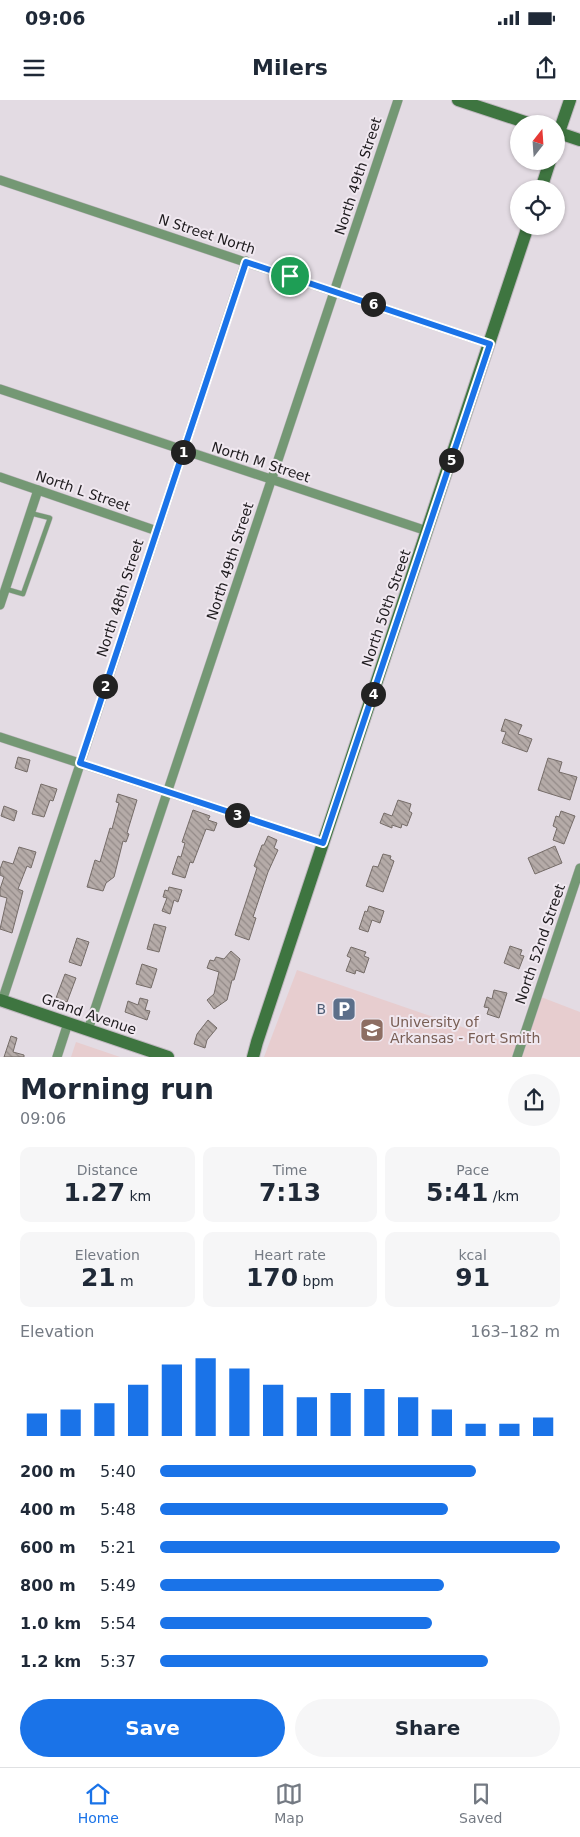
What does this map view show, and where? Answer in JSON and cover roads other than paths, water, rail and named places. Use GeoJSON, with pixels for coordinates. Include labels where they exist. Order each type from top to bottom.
{"type":"FeatureCollection","features":[{"type":"Feature","properties":{"kind":"street","name":"North 49th Street"},"geometry":{"type":"LineString","coordinates":[[88,1030],[398,100]]}},
{"type":"Feature","properties":{"kind":"street"},"geometry":{"type":"LineString","coordinates":[[458,100],[510,117]]}},
{"type":"Feature","properties":{"kind":"street"},"geometry":{"type":"LineString","coordinates":[[564,115],[570,100]]}},
{"type":"Feature","properties":{"kind":"street"},"geometry":{"type":"LineString","coordinates":[[565,137],[580,140]]}},
{"type":"Feature","properties":{"kind":"street","name":"N Street North"},"geometry":{"type":"LineString","coordinates":[[0,180],[490,344]]}},
{"type":"Feature","properties":{"kind":"street","name":"North 50th Street"},"geometry":{"type":"LineString","coordinates":[[253,1057],[525,235]]}},
{"type":"Feature","properties":{"kind":"street","name":"North 48th Street"},"geometry":{"type":"LineString","coordinates":[[1,1001],[246,262]]}},
{"type":"Feature","properties":{"kind":"street","name":"North M Street"},"geometry":{"type":"LineString","coordinates":[[0,389],[427,531]]}},
{"type":"Feature","properties":{"kind":"street","name":"North L Street"},"geometry":{"type":"LineString","coordinates":[[0,477],[157,531]]}},
{"type":"Feature","properties":{"kind":"street"},"geometry":{"type":"LineString","coordinates":[[0,605],[38,490]]}},
{"type":"Feature","properties":{"kind":"street"},"geometry":{"type":"LineString","coordinates":[[0,737],[323,843]]}},
{"type":"Feature","properties":{"kind":"street","name":"North 52nd Street"},"geometry":{"type":"LineString","coordinates":[[517,1057],[580,868]]}},
{"type":"Feature","properties":{"kind":"street","name":"Grand Avenue"},"geometry":{"type":"LineString","coordinates":[[1,1001],[168,1057]]}},
{"type":"Feature","properties":{"kind":"street"},"geometry":{"type":"LineString","coordinates":[[57,1057],[68,1023]]}},
{"type":"Feature","properties":{"kind":"lane"},"geometry":{"type":"LineString","coordinates":[[6,589],[23,594],[50,518],[30,513]]}},
{"type":"Feature","properties":{"kind":"place","name":"B"},"geometry":{"type":"Point","coordinates":[344,1009]}},
{"type":"Feature","properties":{"kind":"place","name":"University of Arkansas - Fort Smith"},"geometry":{"type":"Point","coordinates":[372,1030]}}]}
